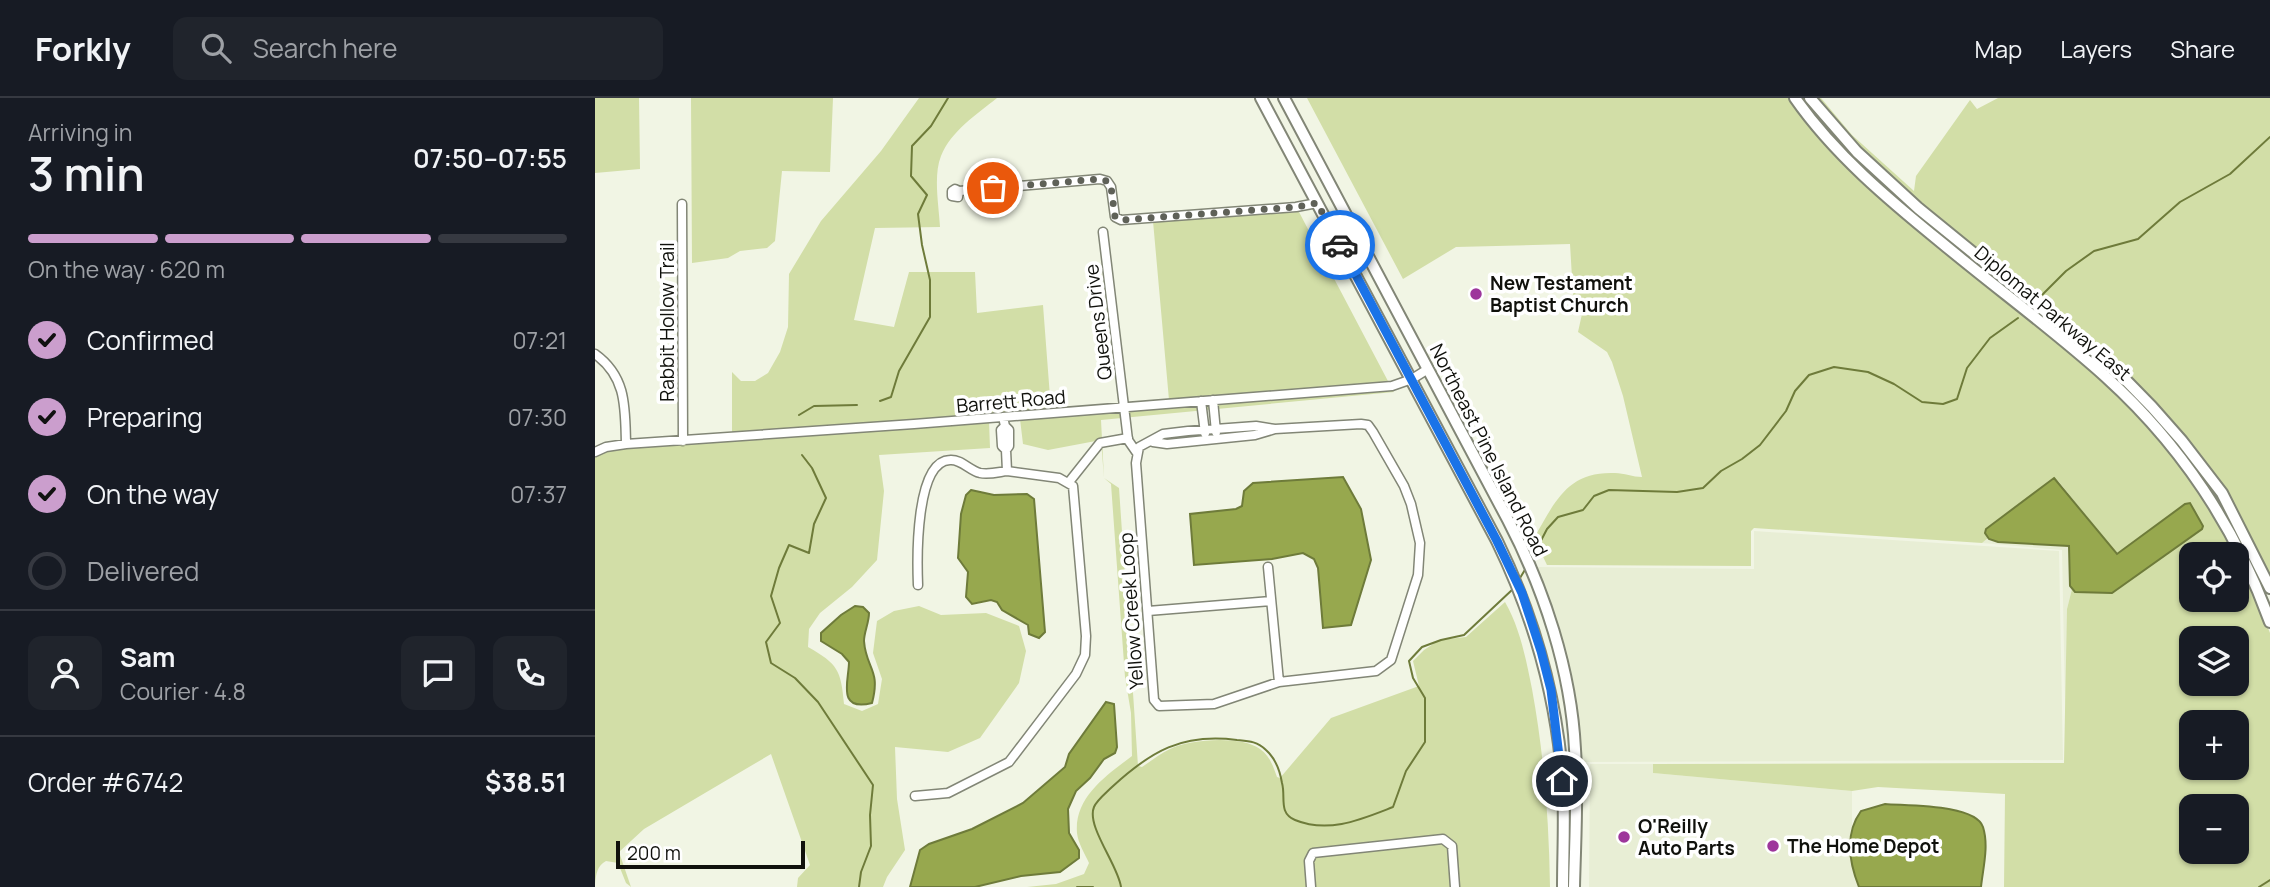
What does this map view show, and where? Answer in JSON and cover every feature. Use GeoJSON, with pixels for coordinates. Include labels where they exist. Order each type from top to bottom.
{"type":"FeatureCollection","features":[{"type":"Feature","properties":{"kind":"main road","name":"Northeast Pine Island Road"},"geometry":{"type":"LineString","coordinates":[[1261,98],[1412,379],[1522,593],[1551,690],[1563,797],[1563,887]]}},
{"type":"Feature","properties":{"kind":"main road","name":"Northeast Pine Island Road"},"geometry":{"type":"LineString","coordinates":[[1285,98],[1536,580],[1565,676],[1574,729],[1577,779],[1574,887]]}},
{"type":"Feature","properties":{"kind":"main road","name":"Diplomat Parkway East"},"geometry":{"type":"LineString","coordinates":[[1795,98],[1822,133],[1850,162],[2082,340],[2129,391],[2182,441],[2207,471],[2236,530],[2270,588]]}},
{"type":"Feature","properties":{"kind":"main road","name":"Diplomat Parkway East"},"geometry":{"type":"LineString","coordinates":[[1809,98],[1910,209]]}},
{"type":"Feature","properties":{"kind":"main road","name":"Diplomat Parkway East"},"geometry":{"type":"LineString","coordinates":[[2236,530],[2270,622]]}},
{"type":"Feature","properties":{"kind":"main road"},"geometry":{"type":"LineString","coordinates":[[1563,797],[1567,830],[1567,872],[1568,880],[1574,887]]}},
{"type":"Feature","properties":{"kind":"street"},"geometry":{"type":"LineString","coordinates":[[959,191],[1100,179],[1107,181],[1111,187],[1115,217],[1121,220],[1296,207],[1317,203]]}},
{"type":"Feature","properties":{"kind":"street","name":"Rabbit Hollow Trail"},"geometry":{"type":"LineString","coordinates":[[682,204],[683,441]]}},
{"type":"Feature","properties":{"kind":"street","name":"Queens Drive"},"geometry":{"type":"LineString","coordinates":[[1103,232],[1128,438]]}},
{"type":"Feature","properties":{"kind":"street"},"geometry":{"type":"LineString","coordinates":[[595,354],[611,369],[622,390],[626,444]]}},
{"type":"Feature","properties":{"kind":"street","name":"Barrett Road"},"geometry":{"type":"LineString","coordinates":[[595,452],[626,444],[1004,421],[1123,407],[1392,386],[1412,379],[1428,369]]}},
{"type":"Feature","properties":{"kind":"street"},"geometry":{"type":"LineString","coordinates":[[1137,453],[1139,447],[1153,442],[1163,434],[1216,434],[1213,400]]}},
{"type":"Feature","properties":{"kind":"street"},"geometry":{"type":"LineString","coordinates":[[1201,401],[1205,435]]}},
{"type":"Feature","properties":{"kind":"street"},"geometry":{"type":"LineString","coordinates":[[1004,421],[1001,430],[1007,471]]}},
{"type":"Feature","properties":{"kind":"street","name":"Yellow Creek Loop"},"geometry":{"type":"LineString","coordinates":[[1137,453],[1154,699],[1159,706],[1215,704],[1279,682],[1364,673],[1385,666],[1391,660],[1418,575],[1420,543],[1404,486],[1368,425],[1275,429],[1255,435],[1245,431],[1216,434]]}},
{"type":"Feature","properties":{"kind":"street"},"geometry":{"type":"LineString","coordinates":[[1176,433],[1178,443]]}},
{"type":"Feature","properties":{"kind":"street"},"geometry":{"type":"LineString","coordinates":[[1153,442],[1178,443],[1205,435]]}},
{"type":"Feature","properties":{"kind":"street"},"geometry":{"type":"LineString","coordinates":[[1069,482],[1100,443],[1128,438],[1137,453]]}},
{"type":"Feature","properties":{"kind":"street"},"geometry":{"type":"LineString","coordinates":[[915,796],[948,793],[1005,766],[1082,664],[1086,636],[1075,492],[1069,482],[1029,472],[981,473],[958,461],[941,462],[933,470],[922,508],[917,557],[918,585]]}},
{"type":"Feature","properties":{"kind":"street"},"geometry":{"type":"LineString","coordinates":[[1268,567],[1279,682]]}},
{"type":"Feature","properties":{"kind":"street"},"geometry":{"type":"LineString","coordinates":[[1148,611],[1271,601]]}},
{"type":"Feature","properties":{"kind":"street"},"geometry":{"type":"LineString","coordinates":[[1311,887],[1308,860],[1313,853],[1443,839],[1452,846],[1455,887]]}},
{"type":"Feature","properties":{"kind":"shaded area"},"geometry":{"type":"Polygon","coordinates":[[[595,98],[639,98],[640,169],[595,173],[595,98]]]}},
{"type":"Feature","properties":{"kind":"shaded area"},"geometry":{"type":"Polygon","coordinates":[[[691,98],[833,98],[830,172],[782,171],[775,241],[767,248],[740,251],[728,258],[692,263],[691,98]]]}},
{"type":"Feature","properties":{"kind":"shaded area"},"geometry":{"type":"Polygon","coordinates":[[[919,98],[997,98],[958,131],[941,156],[937,182],[940,227],[875,228],[854,320],[894,327],[909,272],[975,272],[977,313],[1043,305],[1051,410],[732,434],[732,372],[741,381],[755,381],[768,373],[780,352],[788,327],[789,274],[821,221],[881,151],[919,98]]]}},
{"type":"Feature","properties":{"kind":"shaded area"},"geometry":{"type":"Polygon","coordinates":[[[1307,98],[1791,98],[1820,135],[1888,202],[2105,381],[2179,462],[2210,505],[2230,542],[2183,542],[2202,526],[2190,504],[2185,504],[2117,554],[2054,478],[1986,529],[1988,538],[1982,543],[1754,528],[1751,531],[1751,566],[1547,565],[1534,538],[1564,491],[1585,477],[1599,474],[1618,473],[1642,477],[1623,396],[1607,352],[1578,332],[1582,314],[1573,294],[1570,244],[1456,247],[1403,279],[1307,98]]]}},
{"type":"Feature","properties":{"kind":"shaded area"},"geometry":{"type":"Polygon","coordinates":[[[1814,98],[1821,98],[1852,135],[1914,191],[1916,176],[1970,100],[1977,109],[1998,98],[2270,98],[2270,580],[2239,515],[2155,404],[1949,230],[1860,150],[1814,98]]]}},
{"type":"Feature","properties":{"kind":"shaded area"},"geometry":{"type":"Polygon","coordinates":[[[1299,212],[1389,383],[1169,400],[1153,221],[1299,212]]]}},
{"type":"Feature","properties":{"kind":"shaded area"},"geometry":{"type":"Polygon","coordinates":[[[1392,390],[1394,392],[1101,420],[1104,478],[1101,440],[1048,450],[1023,444],[1020,420],[1392,390]]]}},
{"type":"Feature","properties":{"kind":"shaded area"},"geometry":{"type":"Polygon","coordinates":[[[989,422],[990,448],[879,455],[884,491],[877,560],[852,587],[820,613],[809,629],[808,647],[826,658],[836,669],[844,704],[862,711],[878,704],[882,679],[873,653],[877,621],[894,611],[919,606],[941,615],[986,613],[1019,626],[1026,651],[1019,683],[980,738],[948,752],[895,747],[897,799],[905,850],[883,887],[797,887],[798,878],[810,865],[771,754],[644,829],[619,852],[631,887],[626,883],[618,863],[606,861],[599,868],[595,884],[595,458],[601,452],[626,447],[989,422]]]}},
{"type":"Feature","properties":{"kind":"shaded area"},"geometry":{"type":"Polygon","coordinates":[[[1343,477],[1361,509],[1371,560],[1351,625],[1323,628],[1318,568],[1314,559],[1303,553],[1272,559],[1194,565],[1190,514],[1236,509],[1242,506],[1244,491],[1253,483],[1343,477]]]}},
{"type":"Feature","properties":{"kind":"shaded area"},"geometry":{"type":"Polygon","coordinates":[[[1104,478],[1119,488],[1138,766],[1142,767],[1179,746],[1202,741],[1228,740],[1260,749],[1269,758],[1277,777],[1280,778],[1331,718],[1419,686],[1413,661],[1424,650],[1439,640],[1466,637],[1505,602],[1522,644],[1540,738],[1550,887],[1027,887],[1056,884],[1084,874],[1089,863],[1077,833],[1081,808],[1094,788],[1132,756],[1131,713],[1125,677],[1111,484],[1104,478]]]}},
{"type":"Feature","properties":{"kind":"shaded area"},"geometry":{"type":"Polygon","coordinates":[[[2054,478],[2117,554],[2185,504],[2190,503],[2203,526],[2112,593],[2075,592],[2070,586],[2069,546],[1998,542],[1989,539],[1985,533],[1986,529],[2054,478]]]}},
{"type":"Feature","properties":{"kind":"shaded area"},"geometry":{"type":"Polygon","coordinates":[[[971,490],[994,495],[1027,494],[1034,499],[1045,632],[1039,638],[1029,634],[1028,625],[1002,610],[997,602],[991,600],[972,604],[966,597],[968,572],[958,558],[961,514],[966,495],[971,490]]]}},
{"type":"Feature","properties":{"kind":"shaded area"},"geometry":{"type":"Polygon","coordinates":[[[1754,531],[2059,551],[2063,760],[1581,762],[1578,729],[1550,605],[1536,567],[1754,569],[1754,531]]]}},
{"type":"Feature","properties":{"kind":"shaded area"},"geometry":{"type":"Polygon","coordinates":[[[1988,538],[1998,542],[2066,545],[2071,550],[2072,589],[2067,609],[2066,749],[2062,550],[1982,543],[1988,538]]]}},
{"type":"Feature","properties":{"kind":"shaded area"},"geometry":{"type":"Polygon","coordinates":[[[2179,545],[2179,612],[2249,612],[2249,581],[2270,633],[2270,887],[2004,887],[2005,794],[1878,787],[1852,791],[1653,773],[1653,764],[2064,763],[2067,609],[2072,589],[2076,592],[2112,592],[2179,545]]]}},
{"type":"Feature","properties":{"kind":"shaded area"},"geometry":{"type":"Polygon","coordinates":[[[855,606],[863,607],[869,613],[864,641],[875,683],[872,703],[861,705],[853,703],[847,693],[849,662],[842,654],[821,641],[821,633],[855,606]]]}},
{"type":"Feature","properties":{"kind":"shaded area"},"geometry":{"type":"Polygon","coordinates":[[[1106,702],[1114,704],[1117,747],[1115,753],[1104,759],[1076,791],[1068,809],[1069,833],[1079,850],[1079,858],[1060,872],[1021,876],[975,887],[910,887],[920,850],[929,844],[972,829],[1023,803],[1065,767],[1069,754],[1106,702]]]}},
{"type":"Feature","properties":{"kind":"shaded area"},"geometry":{"type":"Polygon","coordinates":[[[1590,764],[1653,764],[1653,773],[1852,791],[1852,826],[1849,839],[1858,887],[1589,887],[1590,764]]]}},
{"type":"Feature","properties":{"kind":"shaded area"},"geometry":{"type":"Polygon","coordinates":[[[1885,804],[1954,810],[1977,819],[1983,827],[1985,842],[1981,887],[1859,887],[1851,858],[1853,829],[1861,811],[1885,804]]]}},
{"type":"Feature","properties":{"kind":"waterway"},"geometry":{"type":"LineString","coordinates":[[880,401],[891,397],[899,371],[930,317],[930,280],[918,214],[927,195],[911,176],[912,146],[931,126],[948,98]]}},
{"type":"Feature","properties":{"kind":"waterway"},"geometry":{"type":"LineString","coordinates":[[2041,296],[2066,271],[2094,251],[2138,239],[2180,202],[2230,174],[2270,137]]}},
{"type":"Feature","properties":{"kind":"waterway"},"geometry":{"type":"LineString","coordinates":[[1531,560],[1547,529],[1558,517],[1583,510],[1594,496],[1609,490],[1677,492],[1703,488],[1721,471],[1760,445],[1786,411],[1795,391],[1809,375],[1834,367],[1868,372],[1894,384],[1922,402],[1943,404],[1957,399],[1967,368],[1990,338],[2018,318]]}},
{"type":"Feature","properties":{"kind":"waterway"},"geometry":{"type":"LineString","coordinates":[[799,415],[814,406],[857,405]]}},
{"type":"Feature","properties":{"kind":"waterway"},"geometry":{"type":"LineString","coordinates":[[802,455],[812,468],[826,498],[814,524],[809,553],[789,545],[779,568],[771,596],[780,623],[766,642],[771,663],[795,678],[818,702],[873,785],[871,846],[861,872],[859,887]]}},
{"type":"Feature","properties":{"kind":"waterway"},"geometry":{"type":"LineString","coordinates":[[1520,578],[1526,568]]}},
{"type":"Feature","properties":{"kind":"waterway"},"geometry":{"type":"LineString","coordinates":[[1121,887],[1094,824],[1094,807],[1099,799],[1140,763],[1168,747],[1184,742],[1217,739],[1249,741],[1259,745],[1269,753],[1278,769],[1283,788],[1284,809],[1295,820],[1320,826],[1333,825],[1393,807],[1406,771],[1425,742],[1425,698],[1413,678],[1409,661],[1422,647],[1464,635],[1513,589]]}},
{"type":"Feature","properties":{"kind":"waterway"},"geometry":{"type":"LineString","coordinates":[[2259,887],[2270,880]]}},
{"type":"Feature","properties":{"kind":"waterway"},"geometry":{"type":"LineString","coordinates":[[1077,887],[1093,887]]}},
{"type":"Feature","properties":{"kind":"way so far"},"geometry":{"type":"LineString","coordinates":[[993,188],[1100,179],[1107,181],[1111,187],[1115,217],[1121,220],[1296,207],[1317,203],[1340,245]]}},
{"type":"Feature","properties":{"kind":"place","name":"New Testament Baptist Church"},"geometry":{"type":"Point","coordinates":[1476,294]}},
{"type":"Feature","properties":{"kind":"place","name":"O'Reilly Auto Parts"},"geometry":{"type":"Point","coordinates":[1624,837]}},
{"type":"Feature","properties":{"kind":"place","name":"The Home Depot"},"geometry":{"type":"Point","coordinates":[1773,846]}},
{"type":"Feature","properties":{"kind":"route"},"geometry":{"type":"LineString","coordinates":[[1340,245],[1522,593],[1551,690],[1562,781]]}}]}
